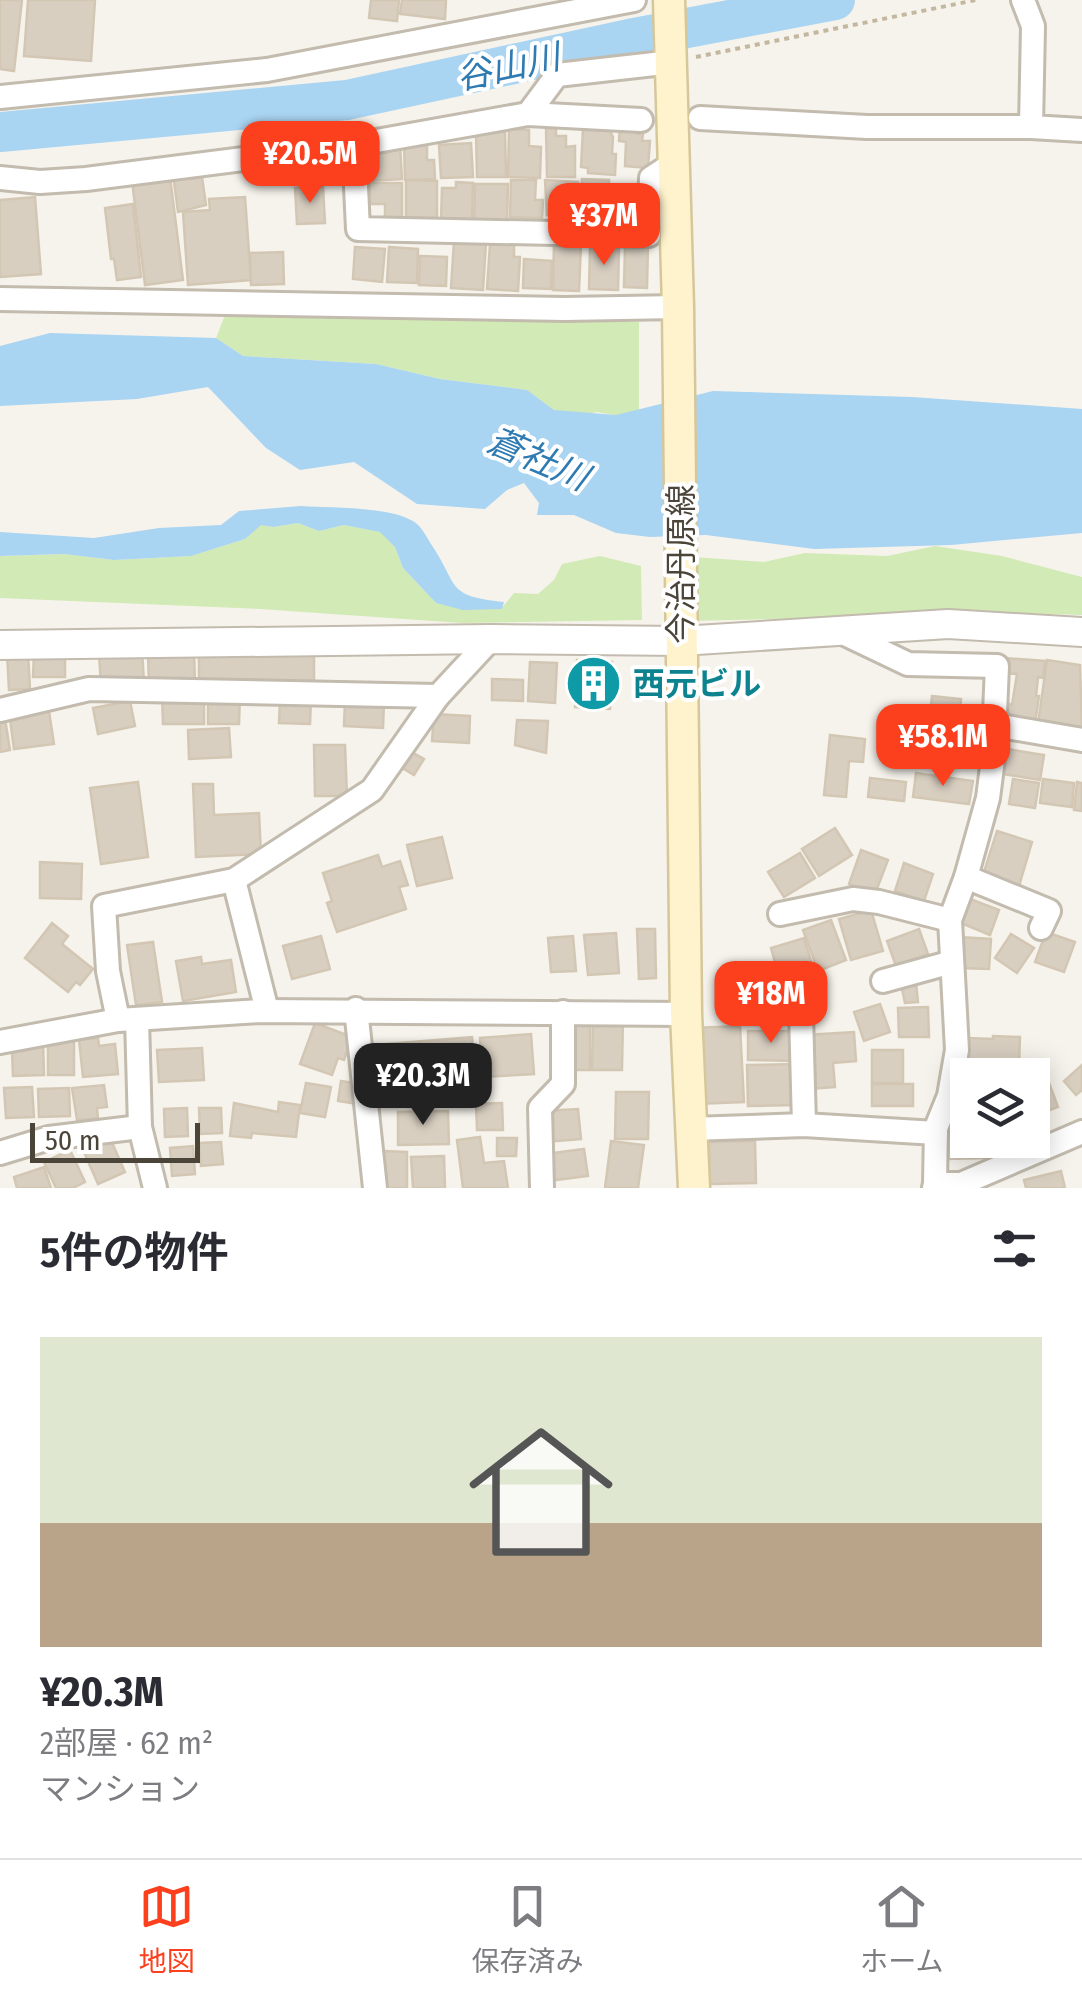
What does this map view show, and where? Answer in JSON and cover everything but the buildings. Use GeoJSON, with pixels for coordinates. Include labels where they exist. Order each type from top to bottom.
{"type":"FeatureCollection","features":[{"type":"Feature","properties":{"kind":"main road","name":"今治丹原線"},"geometry":{"type":"LineString","coordinates":[[669,3],[678,307],[686,1014],[694,1188]]}},
{"type":"Feature","properties":{"kind":"street"},"geometry":{"type":"LineString","coordinates":[[0,97],[267,70],[634,0]]}},
{"type":"Feature","properties":{"kind":"street"},"geometry":{"type":"LineString","coordinates":[[1023,0],[1032,26],[1031,127]]}},
{"type":"Feature","properties":{"kind":"street"},"geometry":{"type":"LineString","coordinates":[[528,114],[557,75],[672,57]]}},
{"type":"Feature","properties":{"kind":"street"},"geometry":{"type":"LineString","coordinates":[[0,178],[40,182],[86,180],[354,145],[528,114],[642,120]]}},
{"type":"Feature","properties":{"kind":"street"},"geometry":{"type":"LineString","coordinates":[[700,118],[867,127],[1082,130]]}},
{"type":"Feature","properties":{"kind":"street"},"geometry":{"type":"LineString","coordinates":[[354,145],[358,228],[648,235],[650,178],[674,163]]}},
{"type":"Feature","properties":{"kind":"street"},"geometry":{"type":"LineString","coordinates":[[0,299],[490,308],[678,307]]}},
{"type":"Feature","properties":{"kind":"street"},"geometry":{"type":"LineString","coordinates":[[0,645],[492,639],[681,630],[839,631],[948,624],[1082,632]]}},
{"type":"Feature","properties":{"kind":"street"},"geometry":{"type":"LineString","coordinates":[[839,631],[908,664],[997,666],[988,798],[950,920],[957,1050],[936,1134],[934,1186],[960,1184],[1082,1132]]}},
{"type":"Feature","properties":{"kind":"street"},"geometry":{"type":"LineString","coordinates":[[155,1188],[140,1127],[128,1019],[108,971],[104,906],[234,880],[372,790],[438,696],[492,639]]}},
{"type":"Feature","properties":{"kind":"street"},"geometry":{"type":"LineString","coordinates":[[0,710],[89,689],[438,696]]}},
{"type":"Feature","properties":{"kind":"street"},"geometry":{"type":"LineString","coordinates":[[995,725],[1082,740]]}},
{"type":"Feature","properties":{"kind":"street"},"geometry":{"type":"LineString","coordinates":[[966,877],[1049,911],[1041,928]]}},
{"type":"Feature","properties":{"kind":"street"},"geometry":{"type":"LineString","coordinates":[[234,880],[268,1011]]}},
{"type":"Feature","properties":{"kind":"street"},"geometry":{"type":"LineString","coordinates":[[780,914],[853,899],[950,920]]}},
{"type":"Feature","properties":{"kind":"street"},"geometry":{"type":"LineString","coordinates":[[884,981],[952,962]]}},
{"type":"Feature","properties":{"kind":"street"},"geometry":{"type":"LineString","coordinates":[[356,1010],[375,1188]]}},
{"type":"Feature","properties":{"kind":"street"},"geometry":{"type":"LineString","coordinates":[[0,1042],[128,1019],[268,1011],[686,1014]]}},
{"type":"Feature","properties":{"kind":"street"},"geometry":{"type":"LineString","coordinates":[[542,1188],[540,1108],[563,1084],[563,1012]]}},
{"type":"Feature","properties":{"kind":"street"},"geometry":{"type":"LineString","coordinates":[[801,1014],[804,1125]]}},
{"type":"Feature","properties":{"kind":"street"},"geometry":{"type":"LineString","coordinates":[[691,1129],[804,1125],[936,1134]]}},
{"type":"Feature","properties":{"kind":"street"},"geometry":{"type":"LineString","coordinates":[[0,1153],[49,1138],[140,1127]]}},
{"type":"Feature","properties":{"kind":"path"},"geometry":{"type":"LineString","coordinates":[[672,57],[976,0]]}},
{"type":"Feature","properties":{"kind":"green space"},"geometry":{"type":"Polygon","coordinates":[[[227,310],[639,322],[639,410],[632,418],[597,412],[566,419],[527,390],[440,379],[376,364],[243,356],[216,338],[227,310]]]}},
{"type":"Feature","properties":{"kind":"green space"},"geometry":{"type":"Polygon","coordinates":[[[298,523],[319,531],[344,525],[381,532],[395,547],[403,568],[436,603],[501,609],[514,593],[538,594],[554,580],[562,564],[600,556],[641,566],[642,620],[462,623],[260,609],[0,598],[0,556],[64,554],[114,560],[191,556],[245,539],[261,524],[273,527],[298,523]]]}},
{"type":"Feature","properties":{"kind":"green space"},"geometry":{"type":"Polygon","coordinates":[[[935,546],[1002,556],[1082,577],[1082,615],[690,621],[693,557],[764,562],[805,553],[887,556],[935,546]]]}},
{"type":"Feature","properties":{"kind":"water","name":"蒼社川"},"geometry":{"type":"Polygon","coordinates":[[[50,333],[216,338],[243,356],[376,364],[440,379],[527,390],[554,410],[616,415],[713,391],[912,397],[1082,409],[1082,533],[951,545],[814,549],[706,535],[650,537],[616,533],[574,515],[537,515],[539,503],[524,483],[507,490],[485,509],[417,504],[354,462],[300,470],[266,448],[208,387],[137,399],[0,406],[0,346],[50,333]]]}},
{"type":"Feature","properties":{"kind":"water"},"geometry":{"type":"Polygon","coordinates":[[[301,506],[362,509],[407,518],[423,531],[456,587],[472,596],[504,602],[502,609],[463,610],[436,603],[403,568],[395,547],[380,532],[344,525],[319,531],[298,523],[261,525],[245,539],[191,556],[114,560],[64,554],[0,556],[0,532],[94,538],[159,528],[221,525],[239,511],[301,506]]]}},
{"type":"Feature","properties":{"kind":"waterway","name":"谷山川"},"geometry":{"type":"LineString","coordinates":[[0,132],[347,100],[629,39],[835,0]]}},
{"type":"Feature","properties":{"kind":"place","name":"西元ビル"},"geometry":{"type":"Point","coordinates":[594,684]}}]}
